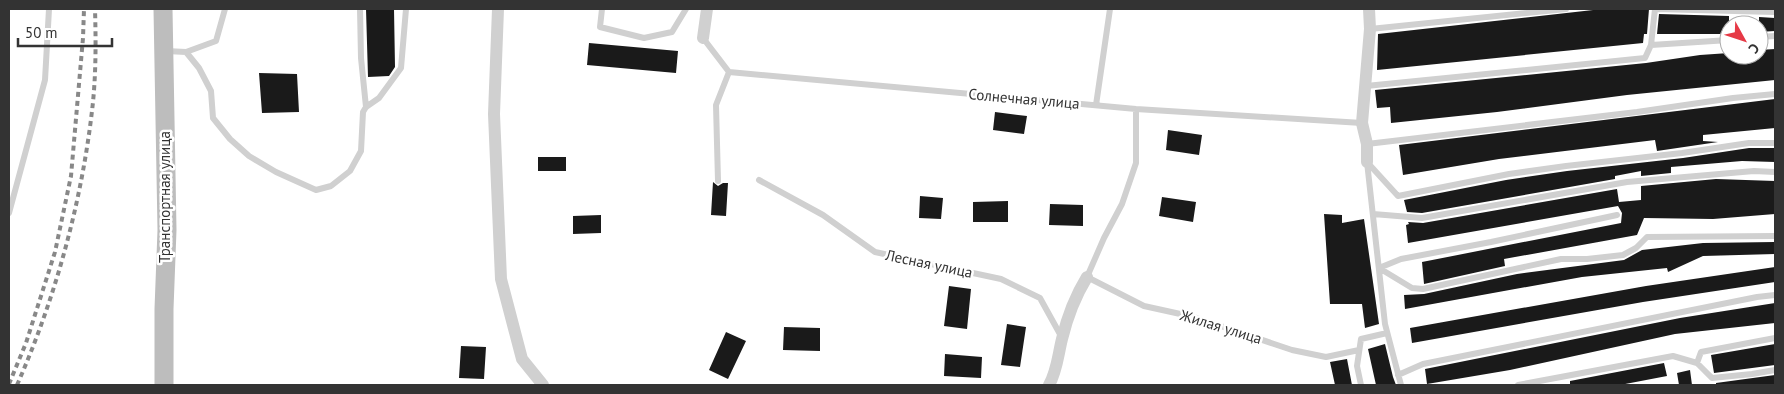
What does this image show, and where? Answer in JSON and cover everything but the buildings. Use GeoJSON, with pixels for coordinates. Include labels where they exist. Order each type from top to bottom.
{"type":"FeatureCollection","features":[{"type":"Feature","properties":{"kind":"main road","name":"Транспортная улица"},"geometry":{"type":"LineString","coordinates":[[163,9],[168,230],[164,309],[164,385]]}},
{"type":"Feature","properties":{"kind":"street"},"geometry":{"type":"LineString","coordinates":[[498,9],[494,114],[501,279],[522,359],[543,385]]}},
{"type":"Feature","properties":{"kind":"street"},"geometry":{"type":"LineString","coordinates":[[703,38],[707,9]]}},
{"type":"Feature","properties":{"kind":"street"},"geometry":{"type":"LineString","coordinates":[[1367,162],[1367,144],[1362,123],[1370,29],[1369,9]]}},
{"type":"Feature","properties":{"kind":"street"},"geometry":{"type":"LineString","coordinates":[[1049,385],[1054,376],[1062,337],[1077,292],[1087,276]]}},
{"type":"Feature","properties":{"kind":"lane"},"geometry":{"type":"LineString","coordinates":[[9,213],[45,80],[49,9]]}},
{"type":"Feature","properties":{"kind":"lane"},"geometry":{"type":"LineString","coordinates":[[163,51],[186,52],[216,41],[225,9]]}},
{"type":"Feature","properties":{"kind":"lane"},"geometry":{"type":"LineString","coordinates":[[360,9],[361,58],[366,107]]}},
{"type":"Feature","properties":{"kind":"lane"},"geometry":{"type":"LineString","coordinates":[[186,52],[199,68],[211,91],[213,118],[230,139],[249,156],[276,172],[316,190],[331,186],[350,172],[361,151],[363,112],[366,107],[379,98],[401,68],[406,9]]}},
{"type":"Feature","properties":{"kind":"lane"},"geometry":{"type":"LineString","coordinates":[[602,9],[600,27],[644,38],[672,32],[686,9]]}},
{"type":"Feature","properties":{"kind":"lane"},"geometry":{"type":"LineString","coordinates":[[1096,105],[1110,9]]}},
{"type":"Feature","properties":{"kind":"lane"},"geometry":{"type":"LineString","coordinates":[[1370,29],[1566,9]]}},
{"type":"Feature","properties":{"kind":"lane"},"geometry":{"type":"LineString","coordinates":[[1366,86],[1645,58],[1651,45],[1655,9],[1775,12]]}},
{"type":"Feature","properties":{"kind":"lane"},"geometry":{"type":"LineString","coordinates":[[703,38],[729,72],[716,105],[718,180]]}},
{"type":"Feature","properties":{"kind":"lane"},"geometry":{"type":"LineString","coordinates":[[1651,45],[1719,41]]}},
{"type":"Feature","properties":{"kind":"lane","name":"Солнечная улица"},"geometry":{"type":"LineString","coordinates":[[729,72],[1136,109],[1362,123]]}},
{"type":"Feature","properties":{"kind":"lane"},"geometry":{"type":"LineString","coordinates":[[1367,144],[1775,94]]}},
{"type":"Feature","properties":{"kind":"lane"},"geometry":{"type":"LineString","coordinates":[[1087,276],[1122,204],[1136,163],[1136,109]]}},
{"type":"Feature","properties":{"kind":"lane"},"geometry":{"type":"LineString","coordinates":[[1367,162],[1398,196],[1509,174],[1750,143],[1775,142]]}},
{"type":"Feature","properties":{"kind":"lane"},"geometry":{"type":"LineString","coordinates":[[1367,162],[1387,333],[1401,385]]}},
{"type":"Feature","properties":{"kind":"lane"},"geometry":{"type":"LineString","coordinates":[[1373,214],[1422,218],[1627,182],[1754,171],[1775,172]]}},
{"type":"Feature","properties":{"kind":"lane","name":"Лесная улица"},"geometry":{"type":"LineString","coordinates":[[760,180],[823,215],[875,252],[1001,279],[1040,298],[1062,337]]}},
{"type":"Feature","properties":{"kind":"lane"},"geometry":{"type":"LineString","coordinates":[[1379,268],[1400,259],[1617,215]]}},
{"type":"Feature","properties":{"kind":"lane"},"geometry":{"type":"LineString","coordinates":[[1379,268],[1412,288],[1423,289],[1561,259],[1587,259],[1623,255],[1636,248],[1647,237],[1775,236]]}},
{"type":"Feature","properties":{"kind":"lane","name":"Жилая улица"},"geometry":{"type":"LineString","coordinates":[[1087,276],[1144,306],[1194,317],[1292,350],[1326,357],[1359,350]]}},
{"type":"Feature","properties":{"kind":"lane"},"geometry":{"type":"LineString","coordinates":[[1398,375],[1423,364],[1729,302],[1775,295]]}},
{"type":"Feature","properties":{"kind":"lane"},"geometry":{"type":"LineString","coordinates":[[1361,385],[1357,366],[1361,339],[1387,333]]}},
{"type":"Feature","properties":{"kind":"lane"},"geometry":{"type":"LineString","coordinates":[[1697,363],[1701,352],[1775,338]]}},
{"type":"Feature","properties":{"kind":"lane"},"geometry":{"type":"LineString","coordinates":[[1518,385],[1673,356],[1697,363],[1712,378],[1775,370]]}},
{"type":"Feature","properties":{"kind":"railway"},"geometry":{"type":"LineString","coordinates":[[9,384],[26,343],[55,252],[71,176],[84,9]]}},
{"type":"Feature","properties":{"kind":"railway"},"geometry":{"type":"LineString","coordinates":[[17,385],[55,285],[81,181],[93,99],[95,9]]}}]}
